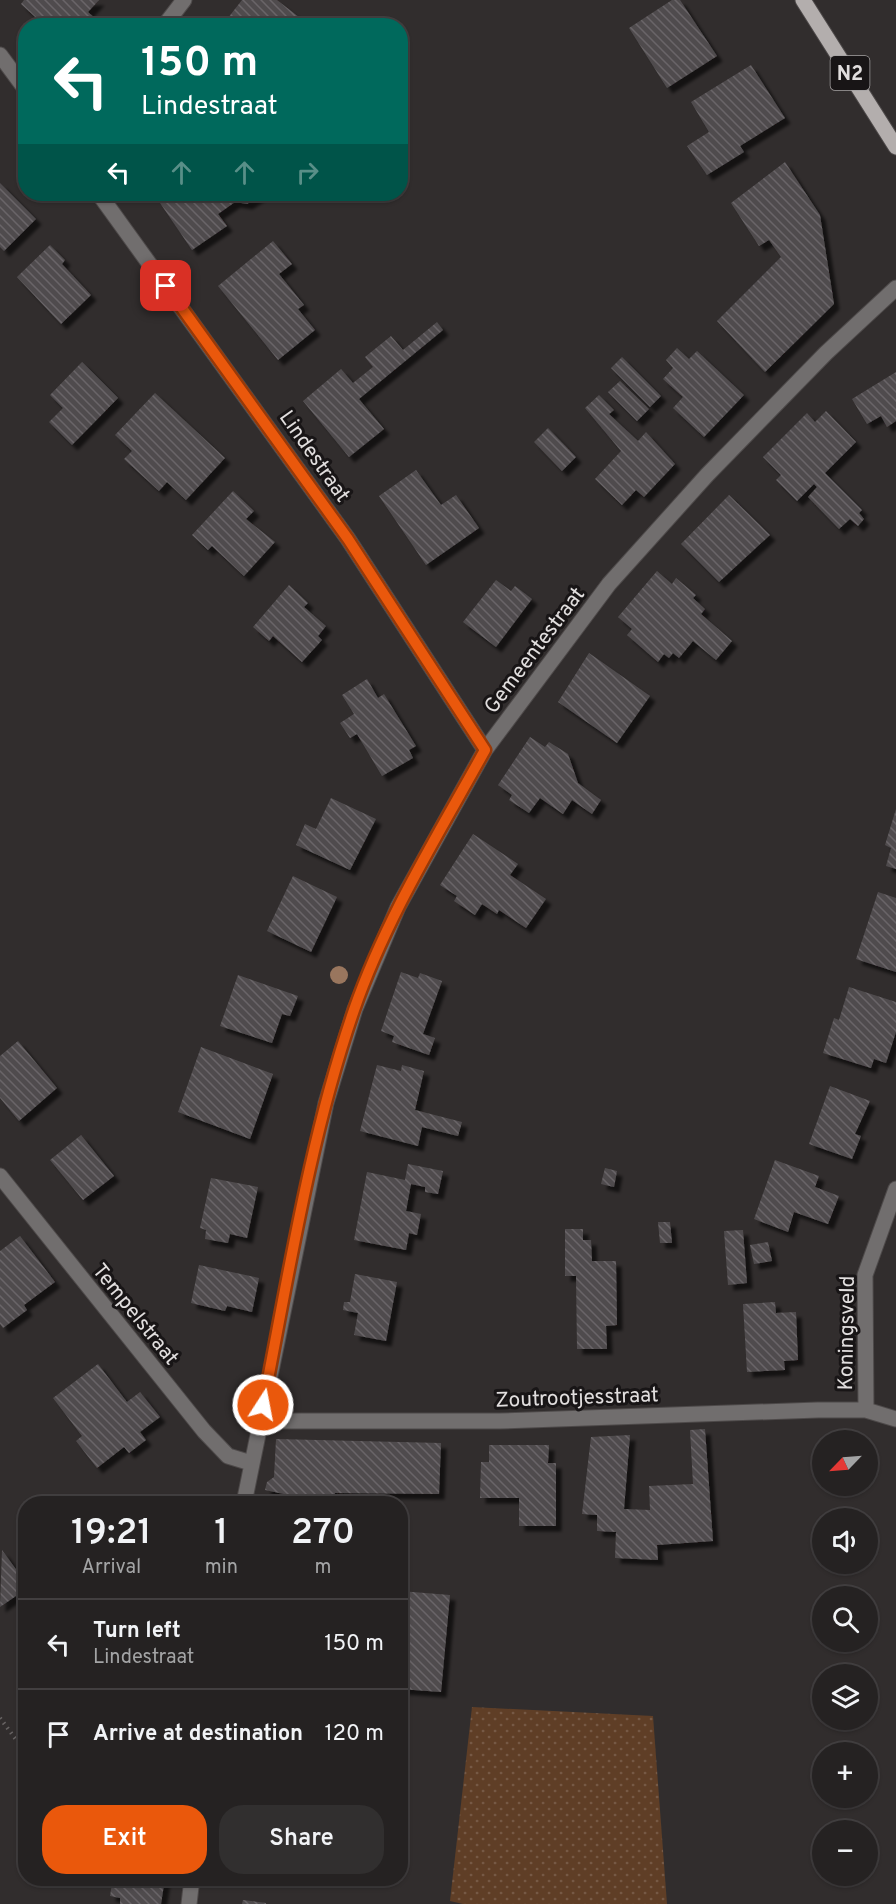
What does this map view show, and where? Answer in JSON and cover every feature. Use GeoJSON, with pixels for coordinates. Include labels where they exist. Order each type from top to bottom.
{"type":"FeatureCollection","features":[{"type":"Feature","properties":{"kind":"main road","name":"N2"},"geometry":{"type":"LineString","coordinates":[[803,0],[896,147]]}},
{"type":"Feature","properties":{"kind":"street"},"geometry":{"type":"LineString","coordinates":[[170,18],[184,0]]}},
{"type":"Feature","properties":{"kind":"street"},"geometry":{"type":"LineString","coordinates":[[0,55],[18,79]]}},
{"type":"Feature","properties":{"kind":"street","name":"Lindestraat"},"geometry":{"type":"LineString","coordinates":[[104,201],[341,530],[485,750]]}},
{"type":"Feature","properties":{"kind":"street","name":"Gemeentestraat"},"geometry":{"type":"LineString","coordinates":[[245,1496],[326,1103],[355,1009],[398,907],[485,750],[561,645],[656,530],[826,353],[896,288]]}},
{"type":"Feature","properties":{"kind":"street","name":"Tempelstraat"},"geometry":{"type":"LineString","coordinates":[[0,1176],[204,1431],[228,1456],[251,1463]]}},
{"type":"Feature","properties":{"kind":"street","name":"Koningsveld"},"geometry":{"type":"LineString","coordinates":[[866,1410],[866,1275],[896,1189]]}},
{"type":"Feature","properties":{"kind":"street","name":"Zoutrootjesstraat"},"geometry":{"type":"LineString","coordinates":[[259,1427],[274,1421],[477,1421],[866,1410],[896,1419]]}},
{"type":"Feature","properties":{"kind":"street"},"geometry":{"type":"LineString","coordinates":[[189,1904],[191,1886]]}},
{"type":"Feature","properties":{"kind":"path"},"geometry":{"type":"LineString","coordinates":[[0,1718],[18,1742]]}},
{"type":"Feature","properties":{"kind":"shaded area"},"geometry":{"type":"Polygon","coordinates":[[[472,1707],[653,1716],[667,1904],[463,1904],[450,1901],[472,1707]]]}},
{"type":"Feature","properties":{"kind":"building"},"geometry":{"type":"Polygon","coordinates":[[[24,0],[99,0],[88,12],[95,18],[36,18],[21,4],[24,0]]]}},
{"type":"Feature","properties":{"kind":"building"},"geometry":{"type":"Polygon","coordinates":[[[242,0],[277,0],[300,18],[228,18],[242,0]]]}},
{"type":"Feature","properties":{"kind":"building"},"geometry":{"type":"Polygon","coordinates":[[[672,0],[680,0],[717,56],[667,88],[629,28],[672,0]]]}},
{"type":"Feature","properties":{"kind":"building"},"geometry":{"type":"Polygon","coordinates":[[[751,65],[785,118],[740,146],[744,152],[707,175],[687,146],[709,132],[691,102],[751,65]]]}},
{"type":"Feature","properties":{"kind":"building"},"geometry":{"type":"Polygon","coordinates":[[[785,162],[820,215],[834,304],[765,372],[717,321],[781,257],[769,240],[759,246],[731,203],[785,162]]]}},
{"type":"Feature","properties":{"kind":"building"},"geometry":{"type":"Polygon","coordinates":[[[0,183],[36,219],[4,251],[0,247],[0,183]]]}},
{"type":"Feature","properties":{"kind":"building"},"geometry":{"type":"Polygon","coordinates":[[[159,201],[252,201],[247,204],[235,202],[218,214],[227,226],[192,250],[159,201]]]}},
{"type":"Feature","properties":{"kind":"building"},"geometry":{"type":"Polygon","coordinates":[[[273,241],[292,264],[279,274],[304,305],[298,309],[315,330],[278,360],[218,286],[273,241]]]}},
{"type":"Feature","properties":{"kind":"building"},"geometry":{"type":"Polygon","coordinates":[[[50,245],[65,260],[62,264],[91,295],[61,324],[17,277],[50,245]]]}},
{"type":"Feature","properties":{"kind":"building"},"geometry":{"type":"Polygon","coordinates":[[[437,322],[443,330],[359,399],[384,429],[349,457],[303,401],[341,369],[353,383],[373,367],[365,357],[391,336],[403,350],[437,322]]]}},
{"type":"Feature","properties":{"kind":"building"},"geometry":{"type":"Polygon","coordinates":[[[677,348],[689,359],[697,351],[744,395],[704,437],[673,408],[683,397],[663,379],[673,368],[666,360],[677,348]]]}},
{"type":"Feature","properties":{"kind":"building"},"geometry":{"type":"Polygon","coordinates":[[[622,357],[661,396],[650,407],[611,368],[622,357]]]}},
{"type":"Feature","properties":{"kind":"building"},"geometry":{"type":"Polygon","coordinates":[[[82,362],[118,398],[72,445],[49,422],[63,408],[50,395],[82,362]]]}},
{"type":"Feature","properties":{"kind":"building"},"geometry":{"type":"Polygon","coordinates":[[[896,372],[896,421],[887,427],[881,416],[867,424],[852,399],[896,372]]]}},
{"type":"Feature","properties":{"kind":"building"},"geometry":{"type":"Polygon","coordinates":[[[620,381],[649,409],[637,421],[608,392],[620,381]]]}},
{"type":"Feature","properties":{"kind":"building"},"geometry":{"type":"Polygon","coordinates":[[[155,393],[225,458],[186,500],[167,482],[159,491],[124,459],[132,451],[115,435],[155,393]]]}},
{"type":"Feature","properties":{"kind":"building"},"geometry":{"type":"Polygon","coordinates":[[[599,395],[614,410],[609,414],[638,441],[646,432],[675,464],[644,497],[636,490],[622,505],[595,479],[621,451],[585,408],[599,395]]]}},
{"type":"Feature","properties":{"kind":"building"},"geometry":{"type":"Polygon","coordinates":[[[826,411],[856,442],[825,473],[862,510],[859,513],[864,519],[858,526],[850,519],[839,529],[808,497],[817,487],[814,484],[797,501],[776,480],[781,475],[763,457],[807,413],[815,422],[826,411]]]}},
{"type":"Feature","properties":{"kind":"building"},"geometry":{"type":"Polygon","coordinates":[[[548,428],[576,457],[562,471],[534,442],[548,428]]]}},
{"type":"Feature","properties":{"kind":"building"},"geometry":{"type":"Polygon","coordinates":[[[416,470],[441,505],[456,495],[479,528],[426,565],[379,496],[416,470]]]}},
{"type":"Feature","properties":{"kind":"building"},"geometry":{"type":"Polygon","coordinates":[[[233,491],[254,511],[246,519],[275,542],[244,576],[212,546],[208,550],[192,535],[233,491]]]}},
{"type":"Feature","properties":{"kind":"building"},"geometry":{"type":"Polygon","coordinates":[[[729,495],[770,535],[719,582],[681,544],[729,495]]]}},
{"type":"Feature","properties":{"kind":"building"},"geometry":{"type":"Polygon","coordinates":[[[657,571],[672,584],[676,578],[696,595],[693,598],[705,609],[701,614],[732,641],[716,660],[693,641],[679,658],[673,653],[669,658],[664,654],[658,662],[627,635],[632,629],[618,617],[657,571]]]}},
{"type":"Feature","properties":{"kind":"building"},"geometry":{"type":"Polygon","coordinates":[[[496,580],[511,591],[515,586],[532,599],[496,647],[463,622],[496,580]]]}},
{"type":"Feature","properties":{"kind":"building"},"geometry":{"type":"Polygon","coordinates":[[[289,585],[308,603],[304,607],[326,626],[318,636],[322,640],[302,662],[273,636],[269,641],[253,627],[289,585]]]}},
{"type":"Feature","properties":{"kind":"building"},"geometry":{"type":"Polygon","coordinates":[[[589,653],[650,696],[617,743],[558,702],[589,653]]]}},
{"type":"Feature","properties":{"kind":"building"},"geometry":{"type":"Polygon","coordinates":[[[367,679],[378,698],[384,694],[416,746],[409,750],[413,758],[382,776],[357,734],[350,738],[340,723],[354,714],[342,695],[367,679]]]}},
{"type":"Feature","properties":{"kind":"building"},"geometry":{"type":"Polygon","coordinates":[[[530,737],[545,747],[549,742],[568,754],[578,783],[601,800],[592,814],[572,800],[563,814],[540,798],[529,813],[509,800],[512,795],[498,785],[530,737]]]}},
{"type":"Feature","properties":{"kind":"building"},"geometry":{"type":"Polygon","coordinates":[[[331,798],[376,819],[350,870],[296,845],[305,824],[316,829],[331,798]]]}},
{"type":"Feature","properties":{"kind":"building"},"geometry":{"type":"Polygon","coordinates":[[[896,809],[896,869],[886,866],[891,848],[885,845],[896,809]]]}},
{"type":"Feature","properties":{"kind":"building"},"geometry":{"type":"Polygon","coordinates":[[[473,834],[518,864],[510,875],[546,899],[526,928],[499,910],[497,914],[482,904],[475,915],[454,901],[457,896],[440,885],[473,834]]]}},
{"type":"Feature","properties":{"kind":"building"},"geometry":{"type":"Polygon","coordinates":[[[293,876],[337,897],[311,952],[267,931],[293,876]]]}},
{"type":"Feature","properties":{"kind":"building"},"geometry":{"type":"Polygon","coordinates":[[[878,892],[896,898],[896,972],[856,959],[878,892]]]}},
{"type":"Feature","properties":{"kind":"building"},"geometry":{"type":"Polygon","coordinates":[[[401,972],[418,978],[420,973],[442,981],[423,1034],[435,1038],[429,1055],[392,1042],[394,1036],[381,1031],[401,972]]]}},
{"type":"Feature","properties":{"kind":"building"},"geometry":{"type":"Polygon","coordinates":[[[238,975],[298,996],[290,1016],[282,1014],[272,1043],[220,1026],[238,975]]]}},
{"type":"Feature","properties":{"kind":"building"},"geometry":{"type":"Polygon","coordinates":[[[849,987],[896,1002],[896,1032],[886,1063],[874,1059],[871,1068],[823,1053],[834,1018],[839,1020],[849,987]]]}},
{"type":"Feature","properties":{"kind":"building"},"geometry":{"type":"Polygon","coordinates":[[[18,1041],[57,1088],[19,1121],[0,1098],[0,1056],[18,1041]]]}},
{"type":"Feature","properties":{"kind":"building"},"geometry":{"type":"Polygon","coordinates":[[[201,1047],[273,1074],[250,1139],[178,1112],[201,1047]]]}},
{"type":"Feature","properties":{"kind":"building"},"geometry":{"type":"Polygon","coordinates":[[[377,1065],[401,1071],[402,1065],[424,1071],[415,1110],[462,1122],[458,1136],[422,1127],[418,1146],[360,1131],[377,1065]]]}},
{"type":"Feature","properties":{"kind":"building"},"geometry":{"type":"Polygon","coordinates":[[[830,1086],[870,1101],[855,1134],[861,1136],[852,1159],[809,1144],[830,1086]]]}},
{"type":"Feature","properties":{"kind":"building"},"geometry":{"type":"Polygon","coordinates":[[[81,1135],[114,1176],[83,1200],[50,1160],[81,1135]]]}},
{"type":"Feature","properties":{"kind":"building"},"geometry":{"type":"Polygon","coordinates":[[[775,1160],[819,1176],[815,1187],[839,1196],[828,1224],[794,1212],[788,1232],[754,1219],[775,1160]]]}},
{"type":"Feature","properties":{"kind":"building"},"geometry":{"type":"Polygon","coordinates":[[[408,1164],[443,1171],[438,1194],[425,1192],[425,1187],[411,1184],[406,1211],[421,1214],[417,1235],[409,1233],[406,1250],[354,1240],[367,1172],[405,1180],[408,1164]]]}},
{"type":"Feature","properties":{"kind":"building"},"geometry":{"type":"Polygon","coordinates":[[[605,1168],[617,1171],[614,1187],[601,1184],[605,1168]]]}},
{"type":"Feature","properties":{"kind":"building"},"geometry":{"type":"Polygon","coordinates":[[[211,1178],[258,1187],[247,1238],[230,1234],[228,1243],[205,1239],[206,1230],[200,1228],[211,1178]]]}},
{"type":"Feature","properties":{"kind":"building"},"geometry":{"type":"Polygon","coordinates":[[[658,1222],[670,1222],[672,1243],[660,1243],[658,1222]]]}},
{"type":"Feature","properties":{"kind":"building"},"geometry":{"type":"Polygon","coordinates":[[[565,1229],[583,1229],[583,1240],[591,1240],[592,1261],[616,1261],[617,1325],[606,1326],[607,1349],[577,1349],[576,1276],[565,1276],[565,1229]]]}},
{"type":"Feature","properties":{"kind":"building"},"geometry":{"type":"Polygon","coordinates":[[[743,1230],[747,1283],[728,1285],[724,1231],[743,1230]]]}},
{"type":"Feature","properties":{"kind":"building"},"geometry":{"type":"Polygon","coordinates":[[[20,1236],[55,1282],[24,1305],[27,1310],[3,1328],[0,1324],[0,1251],[20,1236]]]}},
{"type":"Feature","properties":{"kind":"building"},"geometry":{"type":"Polygon","coordinates":[[[768,1242],[772,1261],[754,1264],[750,1245],[768,1242]]]}},
{"type":"Feature","properties":{"kind":"building"},"geometry":{"type":"Polygon","coordinates":[[[199,1265],[259,1278],[252,1312],[227,1306],[225,1311],[191,1303],[199,1265]]]}},
{"type":"Feature","properties":{"kind":"building"},"geometry":{"type":"Polygon","coordinates":[[[355,1274],[397,1282],[386,1341],[354,1335],[358,1313],[343,1310],[344,1302],[350,1302],[355,1274]]]}},
{"type":"Feature","properties":{"kind":"building"},"geometry":{"type":"Polygon","coordinates":[[[775,1302],[776,1313],[796,1312],[798,1360],[784,1361],[785,1370],[747,1372],[743,1304],[775,1302]]]}},
{"type":"Feature","properties":{"kind":"building"},"geometry":{"type":"Polygon","coordinates":[[[98,1364],[127,1402],[140,1392],[160,1417],[140,1432],[146,1440],[129,1453],[124,1447],[97,1468],[76,1441],[82,1436],[53,1398],[98,1364]]]}},
{"type":"Feature","properties":{"kind":"building"},"geometry":{"type":"Polygon","coordinates":[[[705,1429],[713,1541],[657,1545],[658,1560],[615,1558],[616,1532],[597,1531],[597,1515],[582,1514],[591,1437],[630,1435],[624,1509],[650,1510],[649,1486],[693,1484],[690,1430],[705,1429]]]}},
{"type":"Feature","properties":{"kind":"building"},"geometry":{"type":"Polygon","coordinates":[[[276,1439],[441,1443],[439,1494],[335,1493],[335,1496],[293,1496],[265,1490],[267,1482],[274,1477],[276,1439]]]}},
{"type":"Feature","properties":{"kind":"building"},"geometry":{"type":"Polygon","coordinates":[[[489,1445],[549,1445],[548,1463],[556,1463],[556,1526],[519,1526],[519,1498],[480,1498],[481,1462],[489,1462],[489,1445]]]}},
{"type":"Feature","properties":{"kind":"building"},"geometry":{"type":"Polygon","coordinates":[[[2,1550],[18,1572],[18,1595],[0,1607],[2,1550]]]}},
{"type":"Feature","properties":{"kind":"building"},"geometry":{"type":"Polygon","coordinates":[[[408,1592],[450,1595],[441,1692],[408,1690],[408,1592]]]}},
{"type":"Feature","properties":{"kind":"building"},"geometry":{"type":"Polygon","coordinates":[[[112,1886],[164,1886],[161,1904],[120,1904],[120,1898],[110,1896],[112,1886]]]}},
{"type":"Feature","properties":{"kind":"building"},"geometry":{"type":"Polygon","coordinates":[[[243,1900],[266,1903],[266,1904],[242,1904],[243,1900]]]}},
{"type":"Feature","properties":{"kind":"route"},"geometry":{"type":"LineString","coordinates":[[166,286],[348,539],[485,750],[398,907],[355,1009],[326,1103],[263,1405]]}}]}
